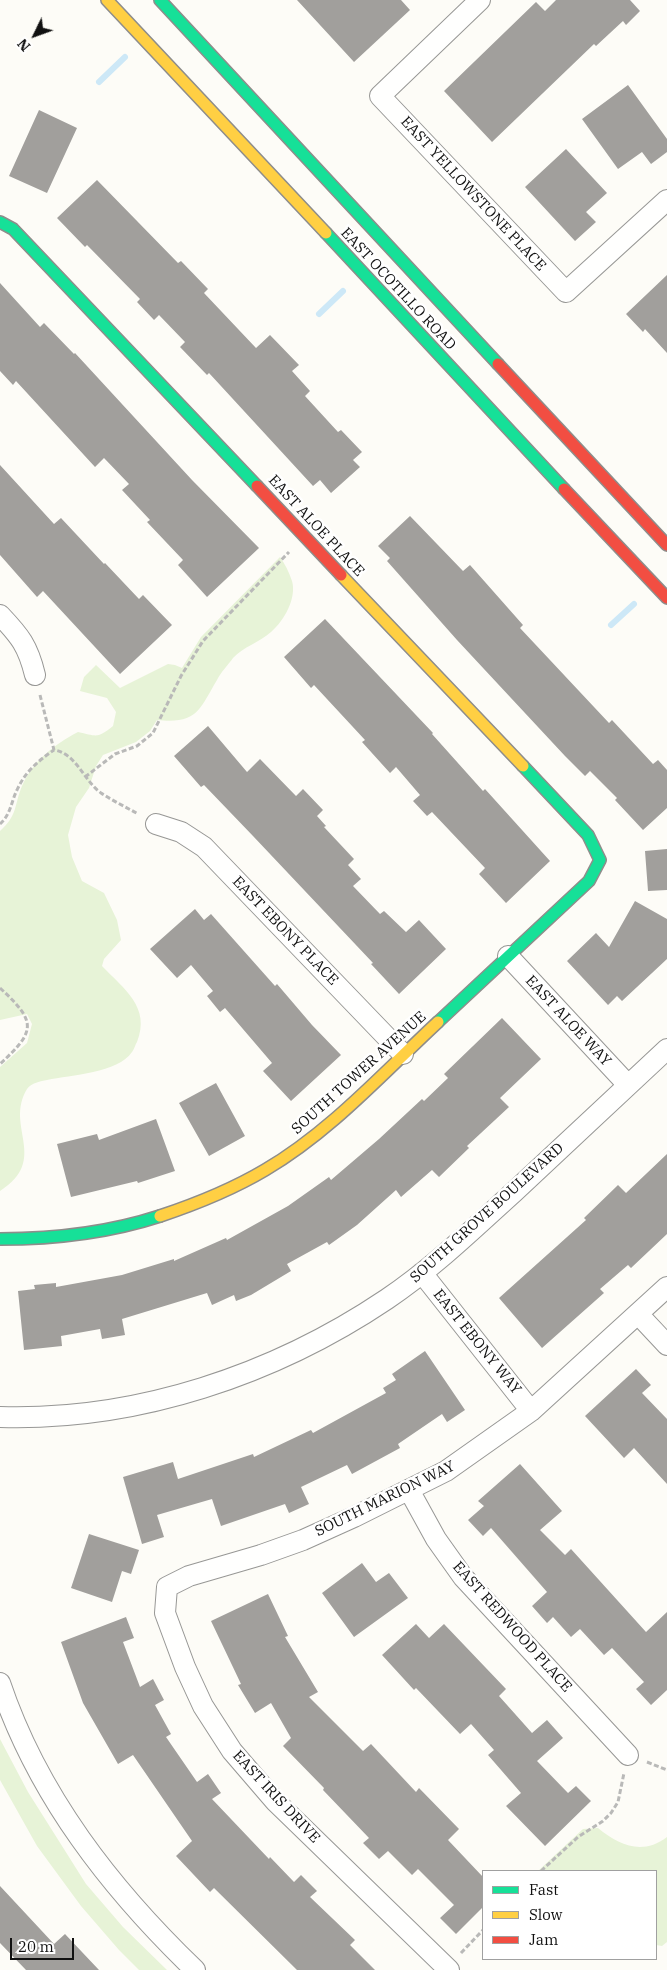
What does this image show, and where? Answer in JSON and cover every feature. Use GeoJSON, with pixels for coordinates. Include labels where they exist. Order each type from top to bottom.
{"type":"FeatureCollection","features":[{"type":"Feature","properties":{"kind":"street","name":"EAST OCOTILLO ROAD"},"geometry":{"type":"LineString","coordinates":[[107,0],[667,598]]}},
{"type":"Feature","properties":{"kind":"street","name":"EAST OCOTILLO ROAD"},"geometry":{"type":"LineString","coordinates":[[160,0],[667,545]]}},
{"type":"Feature","properties":{"kind":"street","name":"EAST YELLOWSTONE PLACE"},"geometry":{"type":"LineString","coordinates":[[470,3],[380,96],[566,292],[667,200]]}},
{"type":"Feature","properties":{"kind":"street","name":"EAST ALOE PLACE"},"geometry":{"type":"LineString","coordinates":[[0,222],[14,229],[588,835],[600,860]]}},
{"type":"Feature","properties":{"kind":"street"},"geometry":{"type":"LineString","coordinates":[[0,615],[18,634],[30,654],[35,675]]}},
{"type":"Feature","properties":{"kind":"street","name":"EAST EBONY PLACE"},"geometry":{"type":"LineString","coordinates":[[156,824],[181,832],[204,847],[403,1054]]}},
{"type":"Feature","properties":{"kind":"street","name":"SOUTH TOWER AVENUE"},"geometry":{"type":"LineString","coordinates":[[0,1239],[69,1238],[108,1231],[158,1218],[208,1198],[264,1170],[301,1146],[335,1118],[588,880],[600,860]]}},
{"type":"Feature","properties":{"kind":"street","name":"EAST ALOE WAY"},"geometry":{"type":"LineString","coordinates":[[508,956],[628,1085]]}},
{"type":"Feature","properties":{"kind":"street","name":"SOUTH GROVE BOULEVARD"},"geometry":{"type":"LineString","coordinates":[[0,1417],[30,1418],[100,1411],[205,1388],[289,1355],[341,1328],[388,1298],[458,1243],[667,1049]]}},
{"type":"Feature","properties":{"kind":"street","name":"EAST EBONY WAY"},"geometry":{"type":"LineString","coordinates":[[422,1273],[532,1411]]}},
{"type":"Feature","properties":{"kind":"street","name":"SOUTH MARION WAY"},"geometry":{"type":"LineString","coordinates":[[167,1587],[189,1576],[261,1555],[303,1540],[446,1471],[532,1411],[667,1287]]}},
{"type":"Feature","properties":{"kind":"street"},"geometry":{"type":"LineString","coordinates":[[638,1314],[667,1345]]}},
{"type":"Feature","properties":{"kind":"street","name":"EAST REDWOOD PLACE"},"geometry":{"type":"LineString","coordinates":[[409,1490],[436,1539],[463,1577],[628,1755]]}},
{"type":"Feature","properties":{"kind":"street","name":"EAST IRIS DRIVE"},"geometry":{"type":"LineString","coordinates":[[167,1587],[165,1613],[185,1667],[203,1706],[232,1751],[275,1801],[448,1969]]}},
{"type":"Feature","properties":{"kind":"street"},"geometry":{"type":"LineString","coordinates":[[0,1684],[41,1775],[90,1854],[124,1896],[196,1970]]}},
{"type":"Feature","properties":{"kind":"path"},"geometry":{"type":"LineString","coordinates":[[85,777],[115,754],[137,746],[153,733],[181,676],[203,641],[305,536]]}},
{"type":"Feature","properties":{"kind":"path"},"geometry":{"type":"LineString","coordinates":[[35,675],[54,750]]}},
{"type":"Feature","properties":{"kind":"path"},"geometry":{"type":"LineString","coordinates":[[0,824],[5,820],[12,806],[16,791],[26,774],[38,761],[54,750],[62,751],[73,760],[85,777],[100,792],[156,824]]}},
{"type":"Feature","properties":{"kind":"path"},"geometry":{"type":"LineString","coordinates":[[0,988],[20,1009],[26,1019],[28,1028],[26,1037],[20,1046],[0,1064]]}},
{"type":"Feature","properties":{"kind":"path"},"geometry":{"type":"LineString","coordinates":[[542,1870],[578,1837],[611,1813],[618,1802],[628,1755]]}},
{"type":"Feature","properties":{"kind":"path"},"geometry":{"type":"LineString","coordinates":[[448,1969],[482,1931]]}},
{"type":"Feature","properties":{"kind":"green space"},"geometry":{"type":"Polygon","coordinates":[[[280,557],[290,574],[293,588],[291,602],[285,616],[267,636],[233,658],[220,674],[196,713],[181,720],[157,720],[150,731],[136,742],[103,755],[96,766],[89,788],[76,807],[68,835],[72,857],[82,881],[104,893],[117,920],[121,940],[104,959],[102,966],[133,1000],[141,1019],[140,1030],[133,1051],[116,1065],[93,1072],[39,1082],[27,1089],[21,1103],[20,1116],[24,1142],[22,1167],[15,1179],[0,1191],[0,1067],[27,1043],[32,1024],[27,1014],[0,1020],[0,831],[13,815],[22,786],[38,761],[61,742],[78,732],[100,735],[113,726],[116,712],[107,698],[80,691],[84,677],[96,665],[120,688],[168,664],[182,668],[201,637],[280,557]]]}},
{"type":"Feature","properties":{"kind":"green space"},"geometry":{"type":"Polygon","coordinates":[[[0,1739],[28,1792],[86,1884],[123,1927],[167,1970],[139,1970],[81,1906],[37,1846],[0,1780],[0,1739]]]}},
{"type":"Feature","properties":{"kind":"green space"},"geometry":{"type":"Polygon","coordinates":[[[598,1828],[622,1843],[640,1847],[658,1843],[667,1837],[667,1942],[662,1946],[657,1945],[657,1870],[539,1870],[583,1829],[598,1828]]]}},
{"type":"Feature","properties":{"kind":"building"},"geometry":{"type":"Polygon","coordinates":[[[297,0],[401,0],[410,10],[354,62],[297,0]]]}},
{"type":"Feature","properties":{"kind":"building"},"geometry":{"type":"Polygon","coordinates":[[[556,0],[630,0],[640,11],[626,25],[623,21],[596,46],[594,44],[492,142],[444,91],[536,2],[545,11],[556,0]]]}},
{"type":"Feature","properties":{"kind":"building"},"geometry":{"type":"Polygon","coordinates":[[[628,85],[667,139],[667,152],[651,164],[642,152],[618,169],[582,119],[628,85]]]}},
{"type":"Feature","properties":{"kind":"building"},"geometry":{"type":"Polygon","coordinates":[[[39,110],[77,128],[47,193],[9,176],[39,110]]]}},
{"type":"Feature","properties":{"kind":"building"},"geometry":{"type":"Polygon","coordinates":[[[566,149],[607,193],[586,212],[596,222],[575,241],[525,187],[566,149]]]}},
{"type":"Feature","properties":{"kind":"building"},"geometry":{"type":"Polygon","coordinates":[[[97,180],[178,263],[181,261],[208,289],[204,293],[256,348],[270,335],[299,365],[292,371],[310,391],[305,396],[338,432],[341,430],[362,452],[353,460],[360,467],[331,493],[320,480],[313,486],[209,373],[207,375],[180,347],[185,342],[159,315],[154,320],[137,302],[140,299],[87,245],[85,247],[57,218],[97,180]]]}},
{"type":"Feature","properties":{"kind":"building"},"geometry":{"type":"Polygon","coordinates":[[[667,275],[667,353],[645,329],[643,332],[626,314],[667,275]]]}},
{"type":"Feature","properties":{"kind":"building"},"geometry":{"type":"Polygon","coordinates":[[[0,283],[40,327],[44,323],[75,353],[192,480],[259,548],[207,597],[178,565],[183,560],[147,522],[150,520],[122,490],[129,484],[104,458],[95,467],[16,381],[13,385],[0,371],[0,283]]]}},
{"type":"Feature","properties":{"kind":"building"},"geometry":{"type":"Polygon","coordinates":[[[0,465],[54,524],[61,518],[139,599],[143,595],[172,625],[120,674],[43,591],[37,597],[0,555],[0,465]]]}},
{"type":"Feature","properties":{"kind":"building"},"geometry":{"type":"Polygon","coordinates":[[[410,516],[463,571],[470,565],[523,625],[520,628],[609,723],[612,720],[653,764],[658,760],[667,770],[667,808],[643,830],[615,800],[617,798],[590,771],[585,776],[565,756],[457,640],[387,561],[390,558],[378,546],[410,516]]]}},
{"type":"Feature","properties":{"kind":"building"},"geometry":{"type":"Polygon","coordinates":[[[325,619],[550,861],[506,903],[479,874],[485,868],[432,812],[427,816],[413,801],[420,795],[396,767],[390,773],[362,742],[365,740],[314,685],[311,688],[284,657],[325,619]]]}},
{"type":"Feature","properties":{"kind":"building"},"geometry":{"type":"Polygon","coordinates":[[[208,726],[247,772],[260,759],[296,796],[303,789],[323,810],[317,816],[326,826],[324,827],[354,859],[348,865],[361,879],[353,886],[380,914],[384,911],[406,932],[419,920],[446,949],[399,994],[371,964],[373,963],[253,836],[204,785],[201,787],[174,756],[208,726]]]}},
{"type":"Feature","properties":{"kind":"building"},"geometry":{"type":"Polygon","coordinates":[[[667,849],[667,890],[648,891],[645,851],[667,849]]]}},
{"type":"Feature","properties":{"kind":"building"},"geometry":{"type":"Polygon","coordinates":[[[635,901],[667,919],[667,959],[622,1001],[617,996],[608,1005],[567,961],[596,933],[609,947],[635,901]]]}},
{"type":"Feature","properties":{"kind":"building"},"geometry":{"type":"Polygon","coordinates":[[[195,909],[204,920],[211,914],[275,986],[277,984],[341,1055],[291,1101],[263,1071],[272,1063],[225,1008],[220,1012],[207,996],[213,991],[191,965],[177,978],[150,949],[195,909]]]}},
{"type":"Feature","properties":{"kind":"building"},"geometry":{"type":"Polygon","coordinates":[[[502,1018],[541,1059],[500,1098],[509,1107],[467,1146],[469,1148],[439,1177],[432,1170],[401,1197],[396,1190],[357,1225],[329,1245],[327,1242],[287,1264],[291,1271],[251,1295],[236,1301],[234,1295],[212,1305],[207,1293],[122,1319],[125,1335],[102,1339],[100,1329],[61,1336],[62,1346],[24,1350],[18,1291],[35,1289],[34,1285],[56,1283],[56,1287],[122,1275],[174,1259],[174,1261],[226,1238],[227,1240],[288,1206],[329,1177],[331,1180],[422,1099],[424,1101],[448,1078],[444,1074],[502,1018]]]}},
{"type":"Feature","properties":{"kind":"building"},"geometry":{"type":"Polygon","coordinates":[[[216,1083],[245,1136],[209,1156],[179,1103],[216,1083]]]}},
{"type":"Feature","properties":{"kind":"building"},"geometry":{"type":"Polygon","coordinates":[[[156,1119],[175,1171],[138,1183],[137,1181],[71,1197],[57,1144],[97,1134],[99,1140],[156,1119]]]}},
{"type":"Feature","properties":{"kind":"building"},"geometry":{"type":"Polygon","coordinates":[[[667,1154],[667,1234],[631,1268],[628,1265],[600,1289],[604,1293],[542,1348],[499,1298],[586,1220],[584,1218],[618,1185],[626,1193],[667,1154]]]}},
{"type":"Feature","properties":{"kind":"building"},"geometry":{"type":"Polygon","coordinates":[[[425,1351],[465,1410],[447,1422],[442,1414],[398,1444],[400,1448],[352,1474],[347,1465],[301,1487],[309,1504],[289,1513],[285,1504],[221,1526],[212,1499],[157,1515],[164,1537],[142,1544],[123,1477],[173,1462],[178,1479],[253,1454],[254,1457],[311,1430],[313,1433],[386,1393],[383,1388],[396,1380],[392,1374],[425,1351]]]}},
{"type":"Feature","properties":{"kind":"building"},"geometry":{"type":"Polygon","coordinates":[[[636,1369],[651,1385],[642,1393],[667,1419],[667,1484],[634,1448],[624,1458],[585,1416],[636,1369]]]}},
{"type":"Feature","properties":{"kind":"building"},"geometry":{"type":"Polygon","coordinates":[[[520,1464],[562,1511],[540,1530],[565,1555],[571,1549],[646,1632],[667,1612],[667,1690],[651,1705],[636,1689],[644,1682],[612,1648],[604,1655],[580,1629],[571,1637],[553,1617],[547,1623],[532,1606],[547,1592],[491,1528],[483,1536],[468,1520],[484,1506],[478,1501],[520,1464]]]}},
{"type":"Feature","properties":{"kind":"building"},"geometry":{"type":"Polygon","coordinates":[[[89,1534],[139,1550],[131,1574],[122,1571],[112,1602],[71,1588],[89,1534]]]}},
{"type":"Feature","properties":{"kind":"building"},"geometry":{"type":"Polygon","coordinates":[[[362,1563],[376,1582],[389,1573],[408,1598],[354,1637],[322,1593],[362,1563]]]}},
{"type":"Feature","properties":{"kind":"building"},"geometry":{"type":"Polygon","coordinates":[[[268,1594],[288,1636],[285,1637],[318,1692],[309,1697],[363,1751],[371,1744],[416,1792],[419,1788],[459,1829],[448,1840],[482,1876],[482,1908],[456,1934],[440,1918],[454,1905],[418,1869],[412,1875],[388,1851],[379,1859],[363,1843],[369,1838],[283,1746],[291,1738],[271,1703],[255,1713],[238,1685],[241,1684],[211,1621],[268,1594]]]}},
{"type":"Feature","properties":{"kind":"building"},"geometry":{"type":"Polygon","coordinates":[[[126,1617],[134,1638],[123,1642],[140,1687],[153,1679],[164,1700],[155,1705],[171,1734],[166,1737],[197,1782],[208,1774],[221,1793],[212,1799],[269,1859],[270,1857],[294,1882],[301,1875],[317,1891],[310,1897],[355,1940],[350,1945],[375,1970],[297,1970],[214,1888],[210,1892],[176,1856],[192,1841],[133,1755],[118,1764],[83,1703],[61,1642],[126,1617]]]}},
{"type":"Feature","properties":{"kind":"building"},"geometry":{"type":"Polygon","coordinates":[[[416,1624],[429,1638],[444,1624],[506,1689],[499,1696],[532,1733],[547,1720],[563,1738],[537,1761],[568,1793],[576,1786],[591,1801],[545,1846],[506,1806],[521,1793],[488,1755],[494,1750],[471,1724],[460,1734],[416,1688],[414,1690],[382,1655],[416,1624]]]}},
{"type":"Feature","properties":{"kind":"building"},"geometry":{"type":"Polygon","coordinates":[[[0,1886],[54,1944],[65,1934],[99,1970],[26,1970],[0,1943],[0,1886]]]}},
{"type":"Feature","properties":{"kind":"waterway"},"geometry":{"type":"LineString","coordinates":[[99,82],[125,57]]}},
{"type":"Feature","properties":{"kind":"waterway"},"geometry":{"type":"LineString","coordinates":[[319,314],[343,291]]}},
{"type":"Feature","properties":{"kind":"waterway"},"geometry":{"type":"LineString","coordinates":[[611,625],[634,604]]}},
{"type":"Feature","properties":{"kind":"traffic: fast"},"geometry":{"type":"LineString","coordinates":[[160,0],[498,364]]}},
{"type":"Feature","properties":{"kind":"traffic: fast"},"geometry":{"type":"LineString","coordinates":[[0,222],[13,229],[257,486]]}},
{"type":"Feature","properties":{"kind":"traffic: fast"},"geometry":{"type":"LineString","coordinates":[[326,233],[564,489]]}},
{"type":"Feature","properties":{"kind":"traffic: fast"},"geometry":{"type":"LineString","coordinates":[[438,1022],[589,881],[600,860],[588,835],[523,766]]}},
{"type":"Feature","properties":{"kind":"traffic: fast"},"geometry":{"type":"LineString","coordinates":[[0,1239],[41,1238],[81,1234],[121,1227],[160,1216]]}},
{"type":"Feature","properties":{"kind":"traffic: slow"},"geometry":{"type":"LineString","coordinates":[[107,0],[326,233]]}},
{"type":"Feature","properties":{"kind":"traffic: slow"},"geometry":{"type":"LineString","coordinates":[[341,575],[523,766]]}},
{"type":"Feature","properties":{"kind":"traffic: slow"},"geometry":{"type":"LineString","coordinates":[[160,1216],[227,1190],[289,1155],[334,1120],[438,1022]]}},
{"type":"Feature","properties":{"kind":"traffic: jam"},"geometry":{"type":"LineString","coordinates":[[498,364],[667,545]]}},
{"type":"Feature","properties":{"kind":"traffic: jam"},"geometry":{"type":"LineString","coordinates":[[257,486],[341,575]]}},
{"type":"Feature","properties":{"kind":"traffic: jam"},"geometry":{"type":"LineString","coordinates":[[564,489],[667,598]]}}]}
